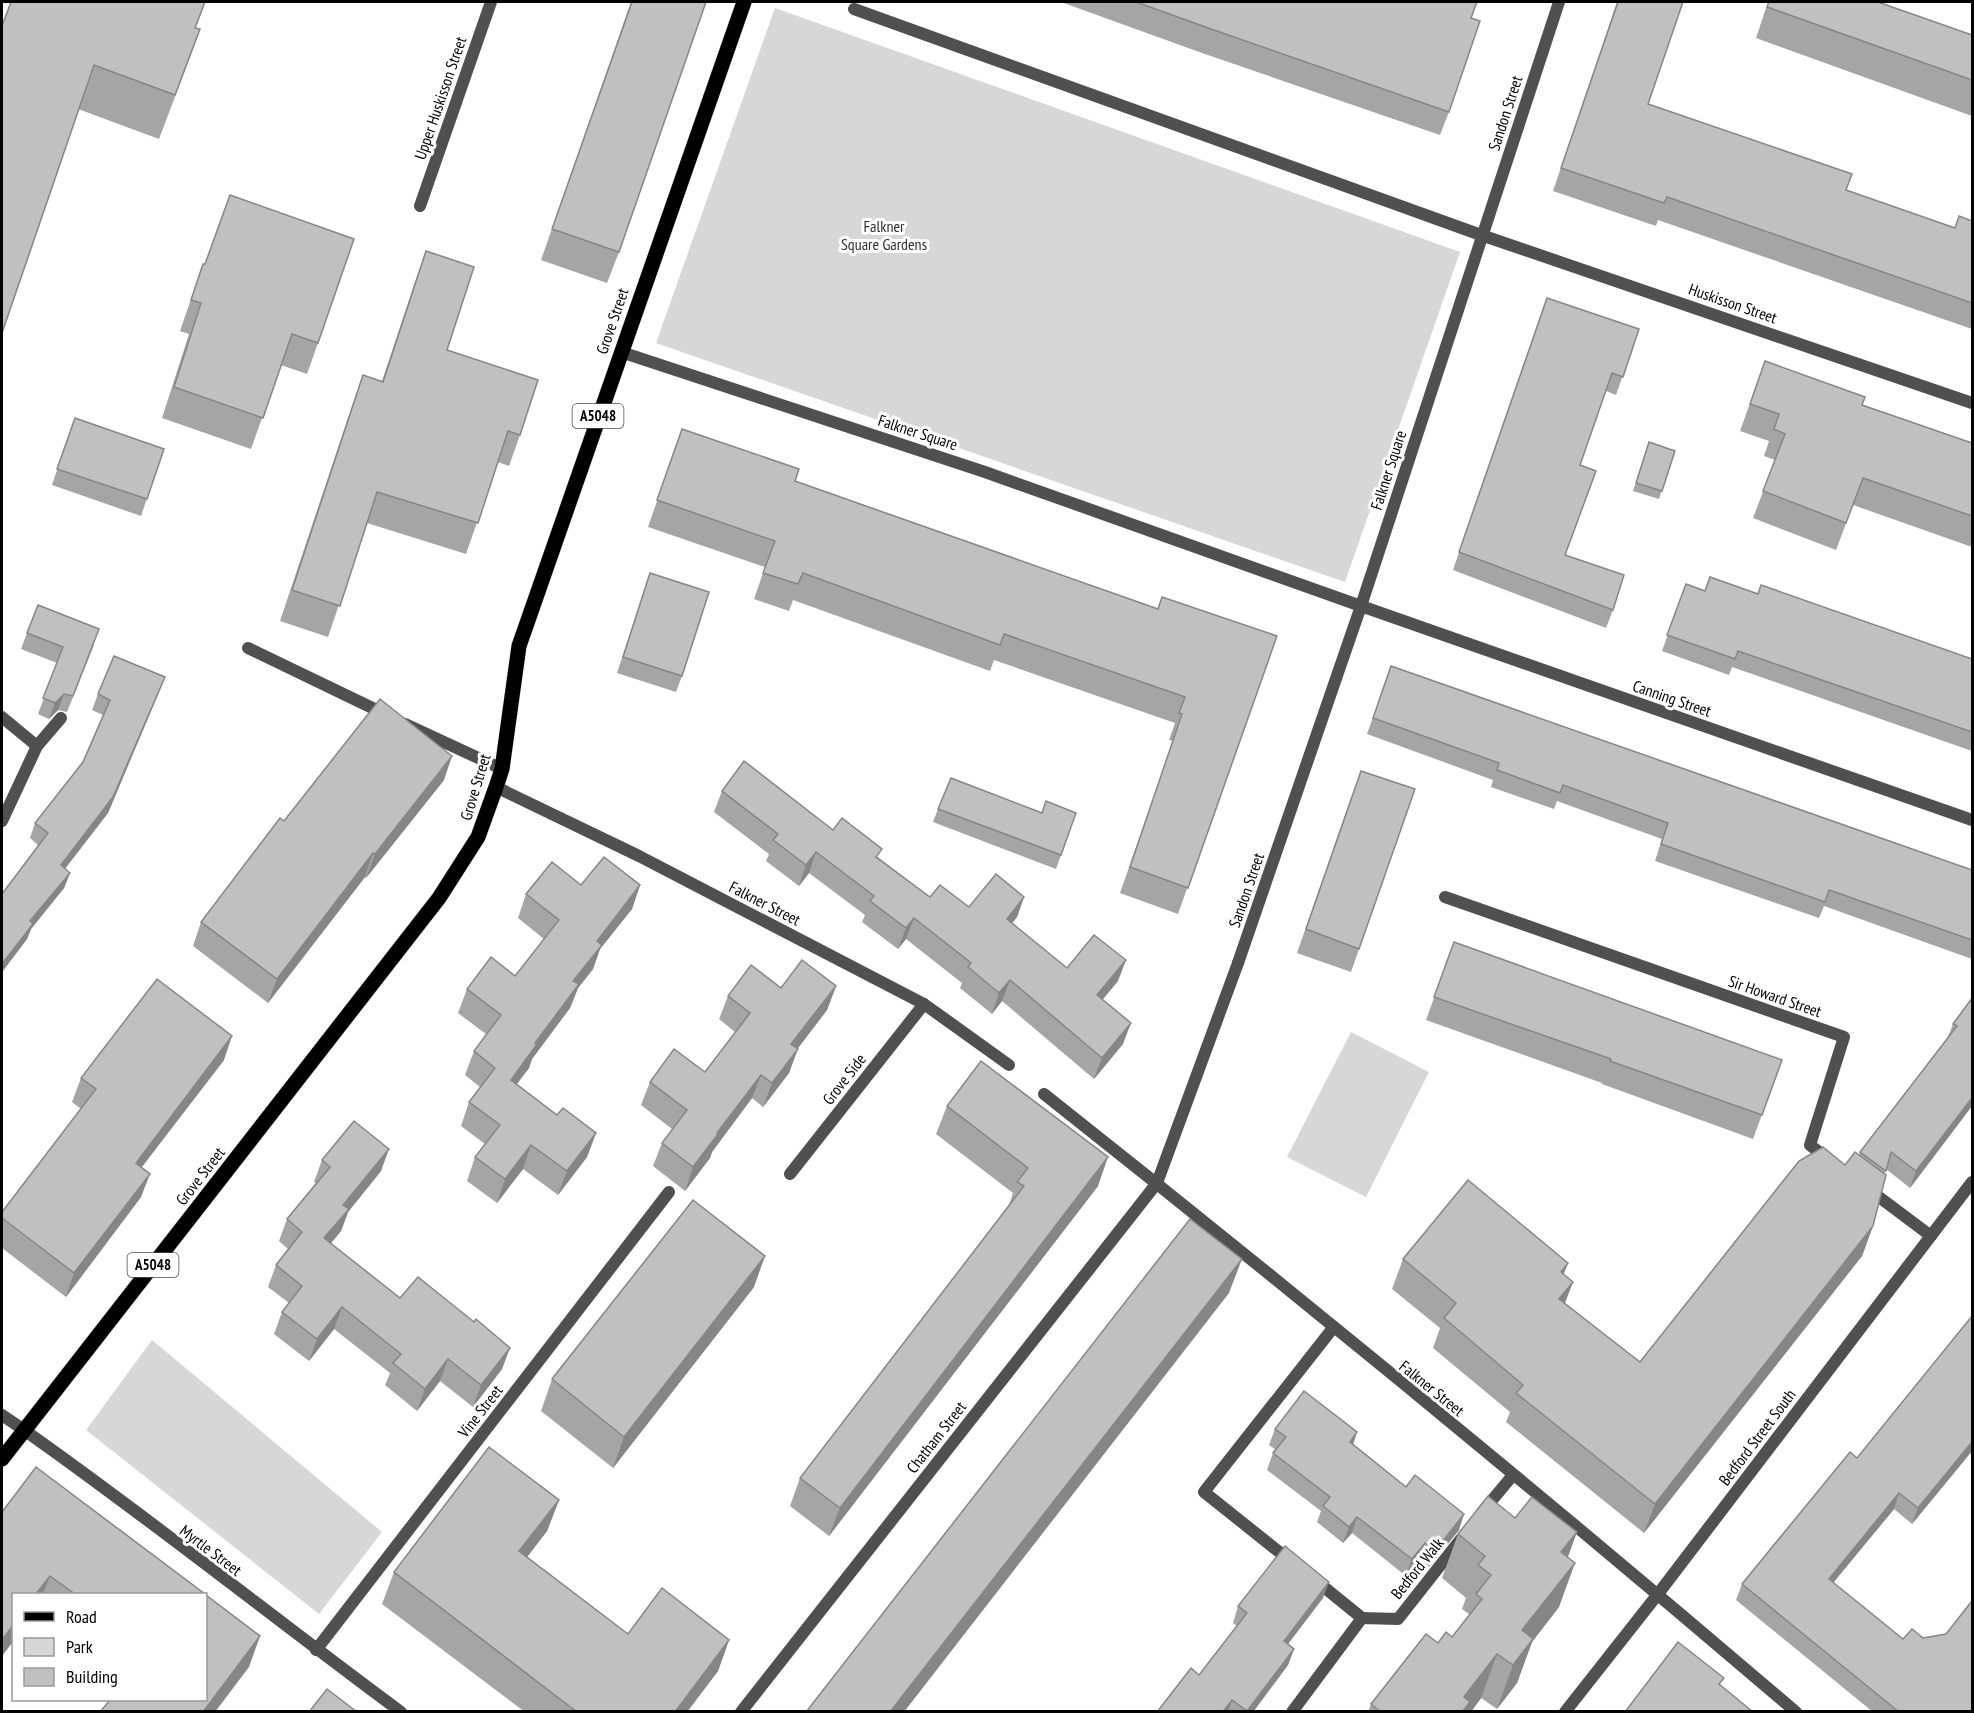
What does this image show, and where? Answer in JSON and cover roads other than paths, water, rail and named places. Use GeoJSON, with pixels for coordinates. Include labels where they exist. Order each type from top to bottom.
{"type":"FeatureCollection","features":[{"type":"Feature","properties":{"kind":"main road","name":"Grove Street"},"geometry":{"type":"LineString","coordinates":[[2,1459],[440,898],[478,837],[502,769],[519,646],[744,2]]}},
{"type":"Feature","properties":{"kind":"street","name":"Upper Huskisson Street"},"geometry":{"type":"LineString","coordinates":[[420,206],[491,2]]}},
{"type":"Feature","properties":{"kind":"street","name":"Sandon Street"},"geometry":{"type":"LineString","coordinates":[[1481,235],[1559,2]]}},
{"type":"Feature","properties":{"kind":"street"},"geometry":{"type":"LineString","coordinates":[[854,9],[1481,235]]}},
{"type":"Feature","properties":{"kind":"street","name":"Falkner Square"},"geometry":{"type":"LineString","coordinates":[[621,352],[985,472],[1361,606],[1481,235]]}},
{"type":"Feature","properties":{"kind":"street","name":"Huskisson Street"},"geometry":{"type":"LineString","coordinates":[[1481,235],[1972,403]]}},
{"type":"Feature","properties":{"kind":"street","name":"Sandon Street"},"geometry":{"type":"LineString","coordinates":[[1157,1183],[1238,963],[1361,606]]}},
{"type":"Feature","properties":{"kind":"street","name":"Canning Street"},"geometry":{"type":"LineString","coordinates":[[1361,606],[1972,820]]}},
{"type":"Feature","properties":{"kind":"street"},"geometry":{"type":"LineString","coordinates":[[248,648],[502,769]]}},
{"type":"Feature","properties":{"kind":"street"},"geometry":{"type":"LineString","coordinates":[[2,717],[38,746]]}},
{"type":"Feature","properties":{"kind":"street"},"geometry":{"type":"LineString","coordinates":[[2,821],[38,746],[61,718]]}},
{"type":"Feature","properties":{"kind":"street","name":"Falkner Street"},"geometry":{"type":"LineString","coordinates":[[496,787],[639,856],[924,1004],[1010,1065]]}},
{"type":"Feature","properties":{"kind":"street","name":"Sir Howard Street"},"geometry":{"type":"LineString","coordinates":[[1445,897],[1844,1037],[1810,1145],[1839,1167]]}},
{"type":"Feature","properties":{"kind":"street","name":"Grove Side"},"geometry":{"type":"LineString","coordinates":[[790,1174],[924,1004]]}},
{"type":"Feature","properties":{"kind":"street","name":"Falkner Street"},"geometry":{"type":"LineString","coordinates":[[1044,1094],[1157,1183],[1658,1594],[1796,1712]]}},
{"type":"Feature","properties":{"kind":"street"},"geometry":{"type":"LineString","coordinates":[[1858,1181],[1931,1236]]}},
{"type":"Feature","properties":{"kind":"street","name":"Bedford Street South"},"geometry":{"type":"LineString","coordinates":[[1565,1712],[1658,1594],[1972,1182]]}},
{"type":"Feature","properties":{"kind":"street","name":"Chatham Street"},"geometry":{"type":"LineString","coordinates":[[741,1712],[1157,1183]]}},
{"type":"Feature","properties":{"kind":"street","name":"Vine Street"},"geometry":{"type":"LineString","coordinates":[[316,1650],[669,1192]]}},
{"type":"Feature","properties":{"kind":"street"},"geometry":{"type":"LineString","coordinates":[[1292,1712],[1362,1618],[1204,1492],[1333,1328]]}},
{"type":"Feature","properties":{"kind":"street","name":"Myrtle Street"},"geometry":{"type":"LineString","coordinates":[[2,1415],[77,1467],[316,1650],[401,1712]]}},
{"type":"Feature","properties":{"kind":"street","name":"Bedford Walk"},"geometry":{"type":"LineString","coordinates":[[1362,1618],[1398,1619],[1513,1475]]}},
{"type":"Feature","properties":{"kind":"park label","name":"Falkner Square Gardens"},"geometry":{"type":"Point","coordinates":[884,235]}}]}
